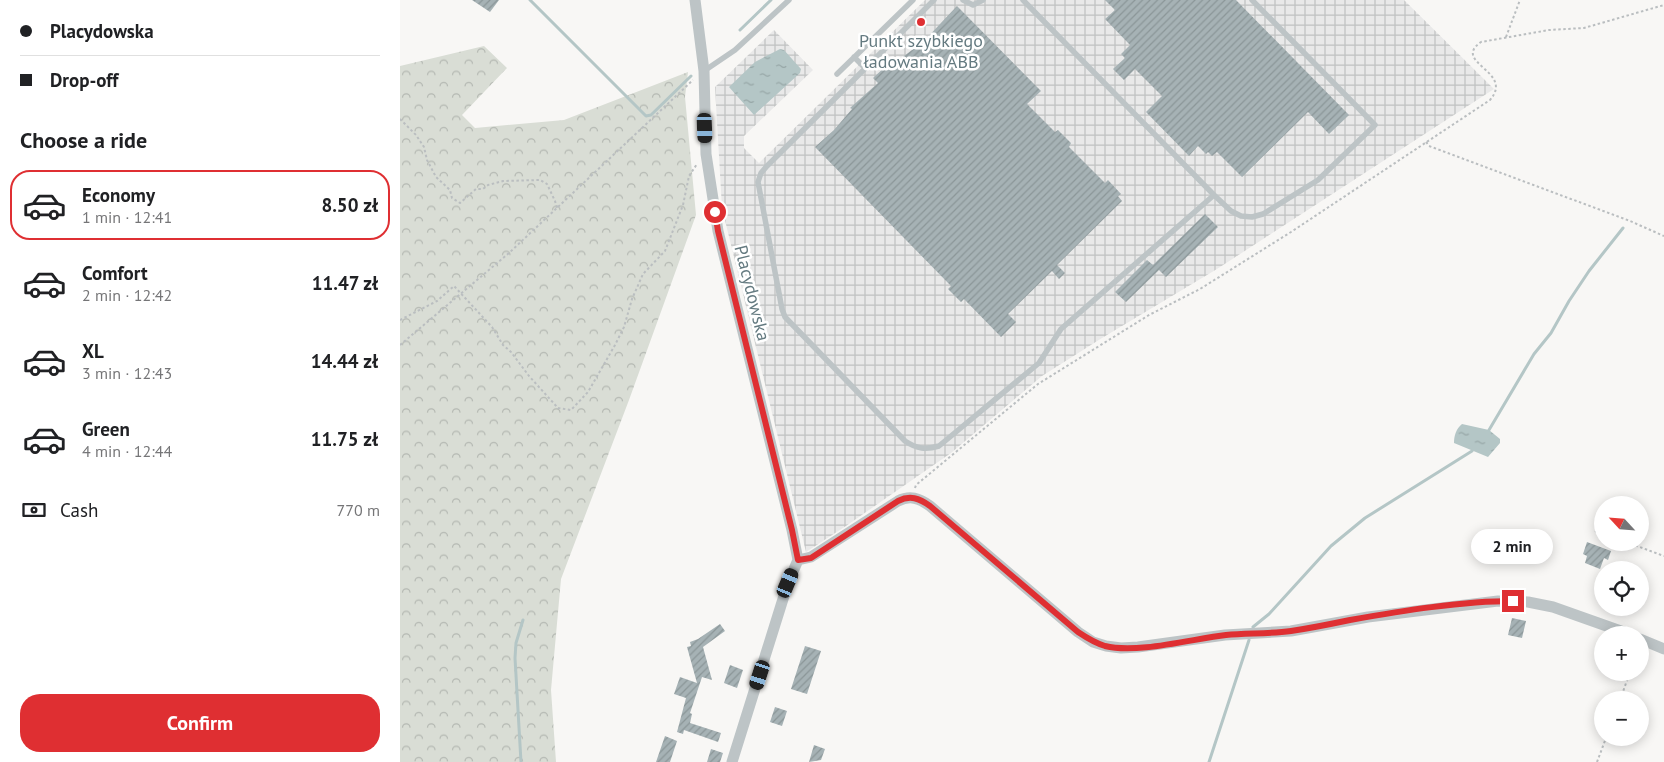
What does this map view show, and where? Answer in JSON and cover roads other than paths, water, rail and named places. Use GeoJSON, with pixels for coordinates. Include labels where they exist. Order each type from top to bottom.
{"type":"FeatureCollection","features":[{"type":"Feature","properties":{"kind":"street","name":"Placydowska"},"geometry":{"type":"LineString","coordinates":[[694,0],[704,70],[706,154],[718,231],[790,520],[798,560]]}},
{"type":"Feature","properties":{"kind":"street"},"geometry":{"type":"LineString","coordinates":[[732,762],[788,583],[798,560],[811,558],[905,498],[912,497],[930,506],[1078,632],[1093,642],[1106,646],[1121,648],[1138,647],[1225,635],[1291,631],[1368,617],[1498,601],[1528,602],[1553,607],[1607,626]]}},
{"type":"Feature","properties":{"kind":"street"},"geometry":{"type":"LineString","coordinates":[[1649,642],[1664,648]]}},
{"type":"Feature","properties":{"kind":"lane"},"geometry":{"type":"LineString","coordinates":[[704,70],[735,50],[789,0]]}},
{"type":"Feature","properties":{"kind":"lane"},"geometry":{"type":"LineString","coordinates":[[837,74],[913,0]]}},
{"type":"Feature","properties":{"kind":"lane"},"geometry":{"type":"LineString","coordinates":[[934,0],[767,166],[761,173],[758,182],[785,317],[913,446],[921,449],[939,446],[1039,363],[1061,329],[1214,195]]}},
{"type":"Feature","properties":{"kind":"lane"},"geometry":{"type":"LineString","coordinates":[[963,0],[973,4],[983,0]]}},
{"type":"Feature","properties":{"kind":"lane"},"geometry":{"type":"LineString","coordinates":[[1023,0],[1231,212],[1241,216],[1252,217],[1263,214],[1318,180],[1375,125],[1252,0]]}},
{"type":"Feature","properties":{"kind":"lane"},"geometry":{"type":"LineString","coordinates":[[854,57],[865,68]]}},
{"type":"Feature","properties":{"kind":"water"},"geometry":{"type":"Polygon","coordinates":[[[780,49],[784,50],[801,69],[800,73],[754,115],[729,87],[755,62],[780,49]]]}},
{"type":"Feature","properties":{"kind":"water"},"geometry":{"type":"Polygon","coordinates":[[[1462,424],[1489,430],[1500,439],[1500,443],[1488,457],[1454,443],[1458,428],[1462,424]]]}},
{"type":"Feature","properties":{"kind":"waterway"},"geometry":{"type":"LineString","coordinates":[[530,0],[646,116],[651,115],[691,76]]}},
{"type":"Feature","properties":{"kind":"waterway"},"geometry":{"type":"LineString","coordinates":[[740,30],[771,0]]}},
{"type":"Feature","properties":{"kind":"waterway"},"geometry":{"type":"LineString","coordinates":[[1489,430],[1534,354],[1551,333],[1569,301],[1589,271],[1623,228]]}},
{"type":"Feature","properties":{"kind":"waterway"},"geometry":{"type":"LineString","coordinates":[[1253,627],[1269,614],[1331,546],[1365,518],[1472,451]]}},
{"type":"Feature","properties":{"kind":"waterway"},"geometry":{"type":"LineString","coordinates":[[521,762],[515,658],[516,643],[523,620]]}},
{"type":"Feature","properties":{"kind":"waterway"},"geometry":{"type":"LineString","coordinates":[[1209,762],[1249,640]]}},
{"type":"Feature","properties":{"kind":"place","name":"Punkt szybkiego ładowania ABB"},"geometry":{"type":"Point","coordinates":[921,22]}}]}
